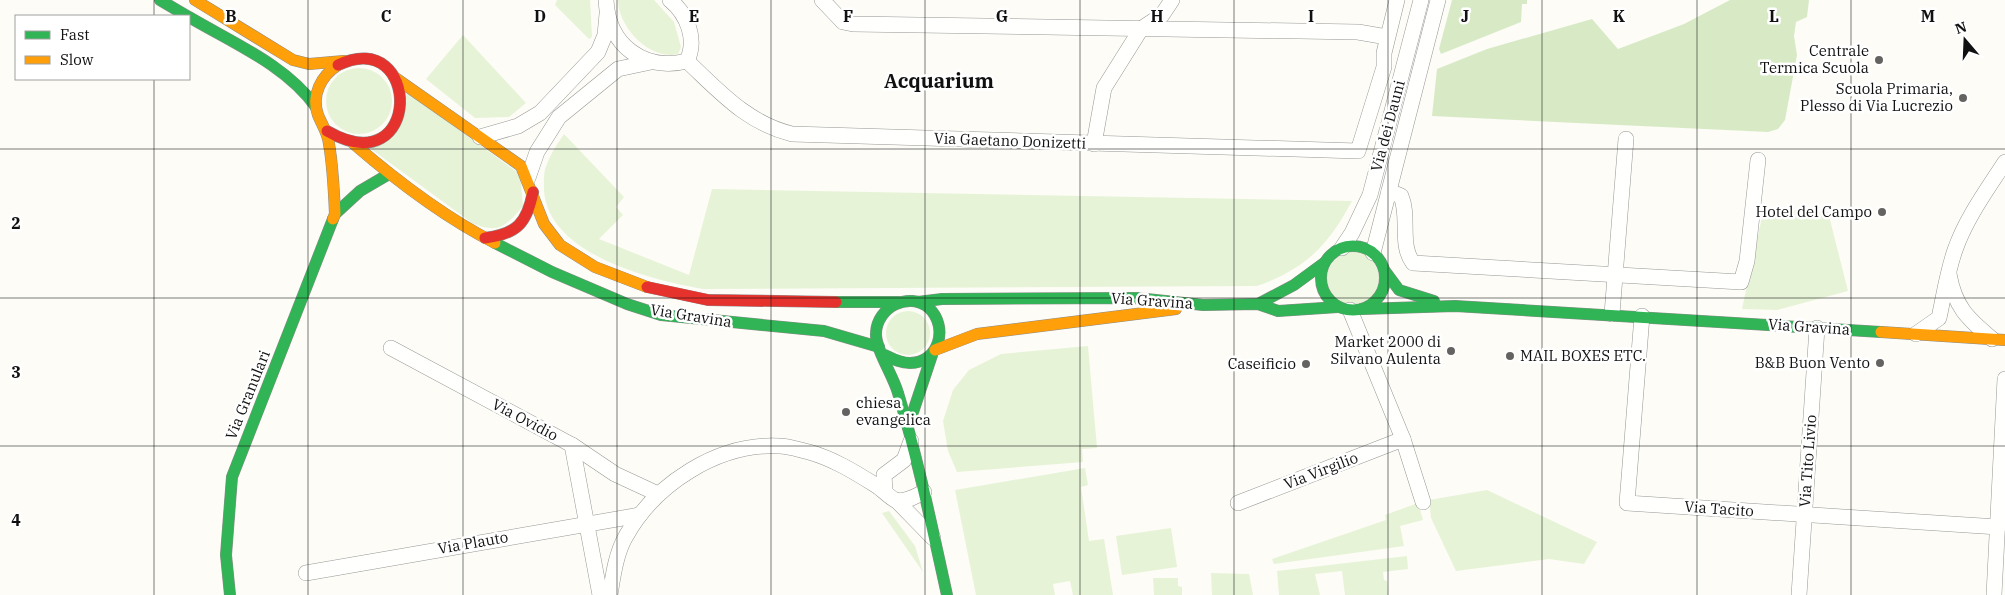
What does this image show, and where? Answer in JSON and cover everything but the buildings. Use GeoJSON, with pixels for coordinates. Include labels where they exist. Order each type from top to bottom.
{"type":"FeatureCollection","features":[{"type":"Feature","properties":{"kind":"main road"},"geometry":{"type":"LineString","coordinates":[[160,0],[185,15]]}},
{"type":"Feature","properties":{"kind":"main road"},"geometry":{"type":"LineString","coordinates":[[190,18],[288,75],[304,90],[316,107],[320,120],[327,131],[335,138],[354,144],[368,144],[381,138],[392,129],[399,117],[402,104],[400,90],[394,77],[387,69],[367,59],[309,64],[292,60],[195,0]]}},
{"type":"Feature","properties":{"kind":"main road"},"geometry":{"type":"LineString","coordinates":[[316,107],[317,93],[322,79],[332,68],[345,61]]}},
{"type":"Feature","properties":{"kind":"main road","name":"Via Gravina"},"geometry":{"type":"LineString","coordinates":[[394,77],[521,166],[549,233],[563,248],[594,267],[644,286],[695,298],[899,302]]}},
{"type":"Feature","properties":{"kind":"main road"},"geometry":{"type":"LineString","coordinates":[[327,131],[334,174],[335,214]]}},
{"type":"Feature","properties":{"kind":"main road","name":"Via Gravina"},"geometry":{"type":"LineString","coordinates":[[354,144],[389,174],[465,228],[552,272],[627,304],[660,315],[824,331],[882,351]]}},
{"type":"Feature","properties":{"kind":"main road"},"geometry":{"type":"LineString","coordinates":[[335,214],[352,195],[368,183],[389,174]]}},
{"type":"Feature","properties":{"kind":"main road"},"geometry":{"type":"LineString","coordinates":[[485,238],[498,237],[511,232],[524,223],[531,209],[530,185]]}},
{"type":"Feature","properties":{"kind":"main road","name":"Via Granulari"},"geometry":{"type":"LineString","coordinates":[[230,595],[226,555],[232,477],[335,214]]}},
{"type":"Feature","properties":{"kind":"main road"},"geometry":{"type":"LineString","coordinates":[[1258,304],[1294,285],[1324,263],[1335,251],[1353,246],[1364,248],[1374,253],[1381,261],[1393,287],[1402,292],[1451,306]]}},
{"type":"Feature","properties":{"kind":"main road"},"geometry":{"type":"LineString","coordinates":[[1324,263],[1321,283],[1330,301],[1350,309],[1371,305],[1383,290],[1384,271]]}},
{"type":"Feature","properties":{"kind":"main road","name":"Via Gravina"},"geometry":{"type":"LineString","coordinates":[[918,302],[942,299],[1137,298],[1203,305]]}},
{"type":"Feature","properties":{"kind":"main road"},"geometry":{"type":"LineString","coordinates":[[910,434],[934,353],[940,341],[938,321],[926,307],[918,302],[899,302],[883,314],[878,323],[876,334],[894,378],[910,434],[947,595]]}},
{"type":"Feature","properties":{"kind":"main road"},"geometry":{"type":"LineString","coordinates":[[1203,305],[1258,304],[1278,311],[1451,306]]}},
{"type":"Feature","properties":{"kind":"main road","name":"Via Gravina"},"geometry":{"type":"LineString","coordinates":[[934,353],[977,334],[1136,316],[1203,305]]}},
{"type":"Feature","properties":{"kind":"main road","name":"Via Gravina"},"geometry":{"type":"LineString","coordinates":[[1451,306],[1612,314],[1998,340]]}},
{"type":"Feature","properties":{"kind":"main road"},"geometry":{"type":"LineString","coordinates":[[882,351],[895,362],[907,365],[918,364],[934,353]]}},
{"type":"Feature","properties":{"kind":"street"},"geometry":{"type":"LineString","coordinates":[[606,7],[617,38],[635,55],[651,62],[672,65],[687,61],[692,40],[689,27],[681,12],[670,0]]}},
{"type":"Feature","properties":{"kind":"street"},"geometry":{"type":"LineString","coordinates":[[822,0],[842,22],[853,24],[1100,26],[1141,29],[1358,32],[1387,37],[1397,0]]}},
{"type":"Feature","properties":{"kind":"street"},"geometry":{"type":"LineString","coordinates":[[1094,144],[1104,88],[1141,29],[1162,15],[1172,0]]}},
{"type":"Feature","properties":{"kind":"street","name":"Via dei Dauni"},"geometry":{"type":"LineString","coordinates":[[1342,248],[1352,233],[1370,195],[1421,0]]}},
{"type":"Feature","properties":{"kind":"street","name":"Via dei Dauni"},"geometry":{"type":"LineString","coordinates":[[1374,253],[1438,0]]}},
{"type":"Feature","properties":{"kind":"street"},"geometry":{"type":"LineString","coordinates":[[480,137],[518,126],[540,113],[598,52],[605,35],[606,7]]}},
{"type":"Feature","properties":{"kind":"street","name":"Via Gaetano Donizetti"},"geometry":{"type":"LineString","coordinates":[[687,61],[739,110],[771,128],[792,134],[1358,151],[1384,67],[1387,37]]}},
{"type":"Feature","properties":{"kind":"street"},"geometry":{"type":"LineString","coordinates":[[530,185],[537,152],[560,117],[618,69],[651,62]]}},
{"type":"Feature","properties":{"kind":"street"},"geometry":{"type":"LineString","coordinates":[[1612,314],[1626,139]]}},
{"type":"Feature","properties":{"kind":"street"},"geometry":{"type":"LineString","coordinates":[[1389,191],[1401,196],[1406,207],[1406,247],[1408,256],[1413,263],[1616,273],[1741,282],[1747,261],[1758,160]]}},
{"type":"Feature","properties":{"kind":"street"},"geometry":{"type":"LineString","coordinates":[[1916,334],[1939,318],[1949,270],[1968,221],[2005,162]]}},
{"type":"Feature","properties":{"kind":"street"},"geometry":{"type":"LineString","coordinates":[[1949,270],[1959,306],[1969,320],[1998,340]]}},
{"type":"Feature","properties":{"kind":"street"},"geometry":{"type":"LineString","coordinates":[[1350,309],[1403,439],[1423,502]]}},
{"type":"Feature","properties":{"kind":"street","name":"Via Tacito"},"geometry":{"type":"LineString","coordinates":[[1642,316],[1628,503],[1998,527]]}},
{"type":"Feature","properties":{"kind":"street","name":"Via Tito Livio"},"geometry":{"type":"LineString","coordinates":[[1799,595],[1817,328]]}},
{"type":"Feature","properties":{"kind":"street","name":"Via Ovidio"},"geometry":{"type":"LineString","coordinates":[[391,348],[572,444],[615,474],[658,494]]}},
{"type":"Feature","properties":{"kind":"street"},"geometry":{"type":"LineString","coordinates":[[1994,595],[2005,379]]}},
{"type":"Feature","properties":{"kind":"street"},"geometry":{"type":"LineString","coordinates":[[847,468],[876,472],[889,470],[904,460],[910,434]]}},
{"type":"Feature","properties":{"kind":"street","name":"Via Virgilio"},"geometry":{"type":"LineString","coordinates":[[1238,503],[1403,439]]}},
{"type":"Feature","properties":{"kind":"street"},"geometry":{"type":"LineString","coordinates":[[572,444],[600,595]]}},
{"type":"Feature","properties":{"kind":"street"},"geometry":{"type":"LineString","coordinates":[[610,595],[615,566],[624,538],[658,494],[707,460],[747,448],[780,446],[811,452],[847,468],[891,496],[935,540]]}},
{"type":"Feature","properties":{"kind":"street"},"geometry":{"type":"LineString","coordinates":[[889,470],[883,481],[891,496]]}},
{"type":"Feature","properties":{"kind":"street"},"geometry":{"type":"LineString","coordinates":[[891,496],[910,499],[924,492]]}},
{"type":"Feature","properties":{"kind":"street","name":"Via Plauto"},"geometry":{"type":"LineString","coordinates":[[306,573],[640,515]]}},
{"type":"Feature","properties":{"kind":"green space"},"geometry":{"type":"Polygon","coordinates":[[[557,0],[590,0],[592,37],[589,39],[555,5],[557,0]]]}},
{"type":"Feature","properties":{"kind":"green space"},"geometry":{"type":"Polygon","coordinates":[[[618,0],[654,0],[674,22],[681,47],[678,54],[667,55],[657,52],[638,40],[623,21],[618,0]]]}},
{"type":"Feature","properties":{"kind":"green space"},"geometry":{"type":"Polygon","coordinates":[[[1452,0],[1527,0],[1527,4],[1522,4],[1521,22],[1441,54],[1439,49],[1452,0]]]}},
{"type":"Feature","properties":{"kind":"green space"},"geometry":{"type":"Polygon","coordinates":[[[1730,0],[1809,0],[1807,17],[1796,22],[1794,36],[1797,55],[1785,120],[1778,129],[1768,132],[1432,116],[1437,69],[1487,49],[1592,19],[1618,49],[1684,24],[1730,0]]]}},
{"type":"Feature","properties":{"kind":"green space"},"geometry":{"type":"Polygon","coordinates":[[[463,35],[526,103],[509,117],[475,118],[426,79],[463,35]]]}},
{"type":"Feature","properties":{"kind":"green space"},"geometry":{"type":"Polygon","coordinates":[[[359,68],[372,71],[382,78],[389,88],[392,101],[389,114],[382,124],[372,131],[359,134],[346,131],[336,124],[329,114],[326,101],[329,88],[336,78],[346,71],[359,68]]]}},
{"type":"Feature","properties":{"kind":"green space"},"geometry":{"type":"Polygon","coordinates":[[[408,93],[517,172],[521,183],[523,206],[506,224],[489,228],[472,223],[371,149],[408,93]]]}},
{"type":"Feature","properties":{"kind":"green space"},"geometry":{"type":"Polygon","coordinates":[[[564,134],[624,197],[616,207],[623,215],[599,239],[689,275],[712,189],[1352,201],[1334,231],[1314,254],[1289,272],[1257,286],[703,289],[631,271],[583,248],[563,232],[550,213],[544,190],[544,180],[549,160],[564,134]]]}},
{"type":"Feature","properties":{"kind":"green space"},"geometry":{"type":"Polygon","coordinates":[[[1764,208],[1828,212],[1848,291],[1777,310],[1742,309],[1764,208]]]}},
{"type":"Feature","properties":{"kind":"green space"},"geometry":{"type":"Polygon","coordinates":[[[1353,252],[1363,254],[1371,260],[1377,268],[1379,278],[1377,288],[1371,296],[1363,302],[1353,304],[1343,302],[1335,296],[1329,288],[1327,278],[1329,268],[1335,260],[1343,254],[1353,252]]]}},
{"type":"Feature","properties":{"kind":"green space"},"geometry":{"type":"Polygon","coordinates":[[[904,311],[912,311],[924,317],[930,333],[924,349],[912,355],[904,355],[892,349],[886,337],[886,329],[892,317],[904,311]]]}},
{"type":"Feature","properties":{"kind":"green space"},"geometry":{"type":"Polygon","coordinates":[[[1088,346],[1097,448],[1082,449],[1083,462],[957,472],[948,451],[943,421],[953,390],[969,370],[1001,354],[1088,346]]]}},
{"type":"Feature","properties":{"kind":"green space"},"geometry":{"type":"Polygon","coordinates":[[[1085,468],[1088,485],[1081,487],[1089,541],[1104,539],[1113,595],[1073,595],[1070,581],[1053,584],[1055,595],[976,595],[955,490],[1085,468]]]}},
{"type":"Feature","properties":{"kind":"green space"},"geometry":{"type":"Polygon","coordinates":[[[1487,490],[1597,542],[1584,564],[1549,559],[1456,571],[1431,518],[1429,500],[1487,490]]]}},
{"type":"Feature","properties":{"kind":"green space"},"geometry":{"type":"Polygon","coordinates":[[[1418,503],[1423,520],[1400,526],[1404,546],[1274,564],[1272,559],[1386,520],[1385,515],[1418,503]]]}},
{"type":"Feature","properties":{"kind":"green space"},"geometry":{"type":"Polygon","coordinates":[[[889,511],[915,546],[923,572],[882,513],[889,511]]]}},
{"type":"Feature","properties":{"kind":"green space"},"geometry":{"type":"Polygon","coordinates":[[[1171,528],[1177,567],[1122,575],[1116,536],[1171,528]]]}},
{"type":"Feature","properties":{"kind":"green space"},"geometry":{"type":"Polygon","coordinates":[[[1407,556],[1408,569],[1383,572],[1384,580],[1387,581],[1388,595],[1345,595],[1342,571],[1315,574],[1320,595],[1279,595],[1277,571],[1407,556]]]}},
{"type":"Feature","properties":{"kind":"green space"},"geometry":{"type":"Polygon","coordinates":[[[1211,573],[1249,574],[1253,595],[1212,595],[1211,573]]]}},
{"type":"Feature","properties":{"kind":"green space"},"geometry":{"type":"Polygon","coordinates":[[[1153,578],[1178,578],[1178,586],[1182,587],[1182,595],[1154,595],[1153,578]]]}},
{"type":"Feature","properties":{"kind":"traffic: fast"},"geometry":{"type":"LineString","coordinates":[[160,0],[185,15]]}},
{"type":"Feature","properties":{"kind":"traffic: fast"},"geometry":{"type":"LineString","coordinates":[[190,18],[274,67],[304,92],[316,107]]}},
{"type":"Feature","properties":{"kind":"traffic: fast"},"geometry":{"type":"LineString","coordinates":[[335,214],[360,191],[389,174]]}},
{"type":"Feature","properties":{"kind":"traffic: fast"},"geometry":{"type":"LineString","coordinates":[[230,595],[226,555],[232,477],[333,219]]}},
{"type":"Feature","properties":{"kind":"traffic: fast"},"geometry":{"type":"LineString","coordinates":[[495,243],[552,272],[627,304],[661,315],[824,331],[879,347]]}},
{"type":"Feature","properties":{"kind":"traffic: fast"},"geometry":{"type":"LineString","coordinates":[[1347,246],[1359,246],[1376,255],[1383,266],[1385,278],[1383,290],[1376,301],[1359,310],[1347,310],[1335,305],[1326,296],[1321,284],[1321,272],[1326,260],[1335,251],[1347,246]]}},
{"type":"Feature","properties":{"kind":"traffic: fast"},"geometry":{"type":"LineString","coordinates":[[1258,304],[1294,285],[1324,263]]}},
{"type":"Feature","properties":{"kind":"traffic: fast"},"geometry":{"type":"LineString","coordinates":[[1385,271],[1399,290],[1434,301]]}},
{"type":"Feature","properties":{"kind":"traffic: fast"},"geometry":{"type":"LineString","coordinates":[[918,302],[942,299],[1137,298],[1203,305],[1258,304],[1278,311],[1338,307]]}},
{"type":"Feature","properties":{"kind":"traffic: fast"},"geometry":{"type":"LineString","coordinates":[[885,355],[900,362],[910,363],[920,361],[934,351],[938,343],[939,325],[929,308],[921,303],[912,301],[895,304],[882,316],[878,324],[876,339],[896,386],[912,443],[947,595]]}},
{"type":"Feature","properties":{"kind":"traffic: fast"},"geometry":{"type":"LineString","coordinates":[[836,302],[899,302]]}},
{"type":"Feature","properties":{"kind":"traffic: fast"},"geometry":{"type":"LineString","coordinates":[[1362,309],[1455,306],[1881,332]]}},
{"type":"Feature","properties":{"kind":"traffic: fast"},"geometry":{"type":"LineString","coordinates":[[908,427],[932,355]]}},
{"type":"Feature","properties":{"kind":"traffic: slow"},"geometry":{"type":"LineString","coordinates":[[195,0],[293,60],[309,64],[344,61]]}},
{"type":"Feature","properties":{"kind":"traffic: slow"},"geometry":{"type":"LineString","coordinates":[[333,219],[335,214],[330,153],[327,136],[316,108],[316,100],[322,80],[338,65]]}},
{"type":"Feature","properties":{"kind":"traffic: slow"},"geometry":{"type":"LineString","coordinates":[[394,77],[521,166],[544,224],[560,245],[595,267],[647,287]]}},
{"type":"Feature","properties":{"kind":"traffic: slow"},"geometry":{"type":"LineString","coordinates":[[354,144],[422,198],[458,222],[495,243]]}},
{"type":"Feature","properties":{"kind":"traffic: slow"},"geometry":{"type":"LineString","coordinates":[[935,350],[977,334],[1176,309]]}},
{"type":"Feature","properties":{"kind":"traffic: slow"},"geometry":{"type":"LineString","coordinates":[[1881,332],[2005,340]]}},
{"type":"Feature","properties":{"kind":"traffic: jam"},"geometry":{"type":"LineString","coordinates":[[327,131],[358,142],[381,138],[395,124],[400,104],[397,83],[385,66],[366,59],[338,65]]}},
{"type":"Feature","properties":{"kind":"traffic: jam"},"geometry":{"type":"LineString","coordinates":[[485,238],[513,230],[519,225],[524,219],[531,203],[533,192]]}},
{"type":"Feature","properties":{"kind":"traffic: jam"},"geometry":{"type":"LineString","coordinates":[[647,287],[708,300],[836,302]]}},
{"type":"Feature","properties":{"kind":"place","name":"Centrale Termica Scuola"},"geometry":{"type":"Point","coordinates":[1879,60]}},
{"type":"Feature","properties":{"kind":"place","name":"Scuola Primaria, Plesso di Via Lucrezio"},"geometry":{"type":"Point","coordinates":[1963,98]}},
{"type":"Feature","properties":{"kind":"place","name":"Hotel del Campo"},"geometry":{"type":"Point","coordinates":[1882,212]}},
{"type":"Feature","properties":{"kind":"place","name":"Market 2000 di Silvano Aulenta"},"geometry":{"type":"Point","coordinates":[1451,351]}},
{"type":"Feature","properties":{"kind":"place","name":"MAIL BOXES ETC."},"geometry":{"type":"Point","coordinates":[1510,356]}},
{"type":"Feature","properties":{"kind":"place","name":"B&B Buon Vento"},"geometry":{"type":"Point","coordinates":[1880,363]}},
{"type":"Feature","properties":{"kind":"place","name":"Caseificio"},"geometry":{"type":"Point","coordinates":[1306,364]}},
{"type":"Feature","properties":{"kind":"place","name":"chiesa evangelica"},"geometry":{"type":"Point","coordinates":[846,412]}},
{"type":"Feature","properties":{"kind":"district","name":"Acquarium"},"geometry":{"type":"Point","coordinates":[939,81]}}]}
